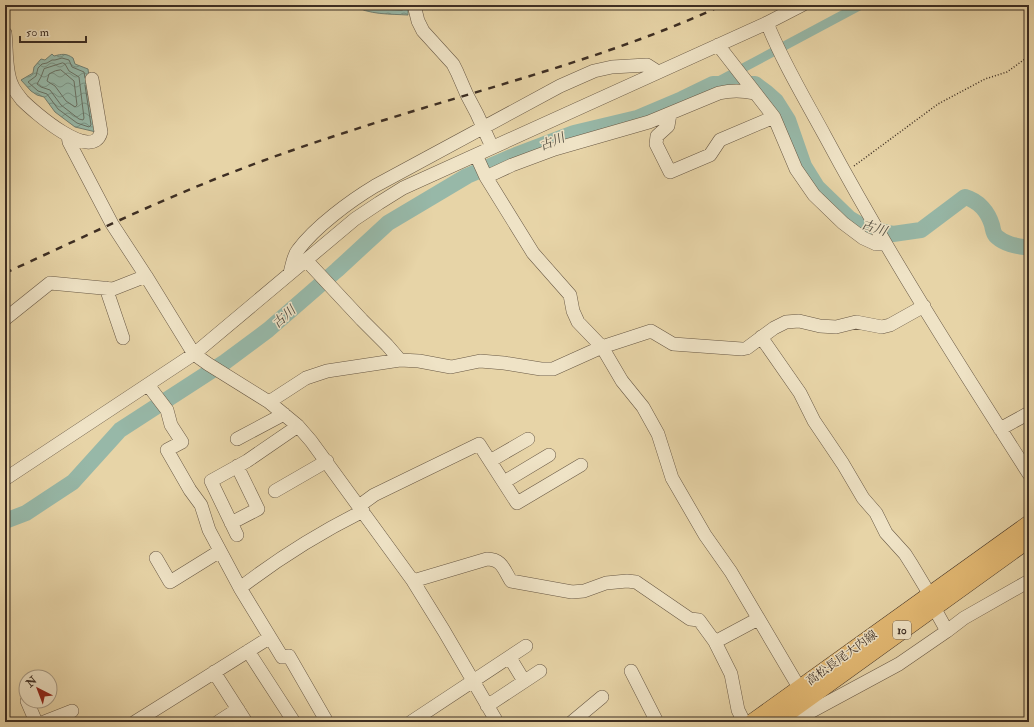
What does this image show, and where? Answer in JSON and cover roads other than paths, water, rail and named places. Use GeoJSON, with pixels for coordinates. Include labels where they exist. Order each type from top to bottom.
{"type":"FeatureCollection","features":[{"type":"Feature","properties":{"kind":"main road","name":"高松長尾大内線"},"geometry":{"type":"LineString","coordinates":[[932,601],[1029,524]]}},
{"type":"Feature","properties":{"kind":"main road","name":"高松長尾大内線"},"geometry":{"type":"LineString","coordinates":[[753,722],[803,693],[932,601],[1029,539]]}},
{"type":"Feature","properties":{"kind":"main road","name":"高松長尾大内線"},"geometry":{"type":"LineString","coordinates":[[775,722],[789,711],[803,693]]}},
{"type":"Feature","properties":{"kind":"street"},"geometry":{"type":"LineString","coordinates":[[414,5],[418,21],[424,31],[453,64],[492,147]]}},
{"type":"Feature","properties":{"kind":"street"},"geometry":{"type":"LineString","coordinates":[[482,167],[492,147],[767,23],[802,5]]}},
{"type":"Feature","properties":{"kind":"street"},"geometry":{"type":"LineString","coordinates":[[767,23],[782,57],[845,174],[884,242],[1000,430],[1029,474]]}},
{"type":"Feature","properties":{"kind":"street"},"geometry":{"type":"LineString","coordinates":[[5,33],[8,69],[12,84],[22,100],[68,136],[81,141],[95,141],[100,137],[101,132],[92,79]]}},
{"type":"Feature","properties":{"kind":"street"},"geometry":{"type":"LineString","coordinates":[[718,45],[774,117],[796,169],[814,194],[843,223],[863,238],[876,244],[884,242]]}},
{"type":"Feature","properties":{"kind":"street"},"geometry":{"type":"LineString","coordinates":[[290,274],[297,251],[316,230],[353,200],[375,186],[560,86],[594,71],[612,67],[647,65],[658,72]]}},
{"type":"Feature","properties":{"kind":"street"},"geometry":{"type":"LineString","coordinates":[[5,479],[194,354],[355,219],[403,188],[482,167],[512,164],[555,149],[649,122],[719,93],[731,90],[753,91]]}},
{"type":"Feature","properties":{"kind":"street"},"geometry":{"type":"LineString","coordinates":[[670,114],[668,126],[657,136],[656,144],[670,172],[710,155],[720,140],[774,117]]}},
{"type":"Feature","properties":{"kind":"street"},"geometry":{"type":"LineString","coordinates":[[68,136],[68,142],[112,224],[194,354],[269,402],[298,426],[311,441],[413,581],[497,722]]}},
{"type":"Feature","properties":{"kind":"street"},"geometry":{"type":"LineString","coordinates":[[482,167],[533,253],[570,295],[573,311],[578,322],[602,347],[622,382],[643,407],[658,434],[672,478],[705,534],[731,572],[803,693]]}},
{"type":"Feature","properties":{"kind":"street"},"geometry":{"type":"LineString","coordinates":[[306,260],[362,320],[387,344],[400,360]]}},
{"type":"Feature","properties":{"kind":"street"},"geometry":{"type":"LineString","coordinates":[[5,319],[50,283],[113,289],[146,276]]}},
{"type":"Feature","properties":{"kind":"street"},"geometry":{"type":"LineString","coordinates":[[106,288],[123,338]]}},
{"type":"Feature","properties":{"kind":"street"},"geometry":{"type":"LineString","coordinates":[[269,402],[306,378],[327,370],[400,360],[420,361],[451,367],[480,361],[541,369],[553,368],[602,347],[652,330],[673,344],[742,349],[786,322],[799,321],[820,326],[836,327],[856,322],[882,327],[890,325],[924,306]]}},
{"type":"Feature","properties":{"kind":"street"},"geometry":{"type":"LineString","coordinates":[[761,338],[798,390],[814,420],[843,464],[862,498],[876,513],[886,533],[905,554],[947,631]]}},
{"type":"Feature","properties":{"kind":"street"},"geometry":{"type":"LineString","coordinates":[[148,385],[167,410],[171,425],[182,442],[167,450],[190,490],[201,505],[209,530],[220,551],[269,638],[282,657],[288,656],[327,722]]}},
{"type":"Feature","properties":{"kind":"street"},"geometry":{"type":"LineString","coordinates":[[1000,430],[1029,413]]}},
{"type":"Feature","properties":{"kind":"street"},"geometry":{"type":"LineString","coordinates":[[237,440],[284,414]]}},
{"type":"Feature","properties":{"kind":"street"},"geometry":{"type":"LineString","coordinates":[[237,535],[211,480],[237,466],[298,426]]}},
{"type":"Feature","properties":{"kind":"street"},"geometry":{"type":"LineString","coordinates":[[490,461],[528,439]]}},
{"type":"Feature","properties":{"kind":"street"},"geometry":{"type":"LineString","coordinates":[[240,588],[295,549],[361,508],[374,495],[479,444],[517,503],[581,465]]}},
{"type":"Feature","properties":{"kind":"street"},"geometry":{"type":"LineString","coordinates":[[504,482],[549,455]]}},
{"type":"Feature","properties":{"kind":"street"},"geometry":{"type":"LineString","coordinates":[[275,491],[327,461]]}},
{"type":"Feature","properties":{"kind":"street"},"geometry":{"type":"LineString","coordinates":[[231,523],[258,509],[237,466]]}},
{"type":"Feature","properties":{"kind":"street"},"geometry":{"type":"LineString","coordinates":[[156,558],[170,582],[220,551]]}},
{"type":"Feature","properties":{"kind":"street"},"geometry":{"type":"LineString","coordinates":[[413,581],[487,559],[494,559],[500,563],[511,581],[572,592],[584,591],[606,583],[627,581],[636,582],[690,619],[699,620],[714,642],[731,674],[738,710],[744,722]]}},
{"type":"Feature","properties":{"kind":"street"},"geometry":{"type":"LineString","coordinates":[[789,711],[793,716],[799,718],[816,710],[899,664],[964,618],[1029,581]]}},
{"type":"Feature","properties":{"kind":"street"},"geometry":{"type":"LineString","coordinates":[[714,642],[758,619]]}},
{"type":"Feature","properties":{"kind":"street"},"geometry":{"type":"LineString","coordinates":[[135,722],[153,717],[214,672],[269,638]]}},
{"type":"Feature","properties":{"kind":"street"},"geometry":{"type":"LineString","coordinates":[[411,722],[438,703],[474,682],[526,646]]}},
{"type":"Feature","properties":{"kind":"street"},"geometry":{"type":"LineString","coordinates":[[248,651],[292,721]]}},
{"type":"Feature","properties":{"kind":"street"},"geometry":{"type":"LineString","coordinates":[[510,658],[524,681]]}},
{"type":"Feature","properties":{"kind":"street"},"geometry":{"type":"LineString","coordinates":[[488,706],[540,671]]}},
{"type":"Feature","properties":{"kind":"street"},"geometry":{"type":"LineString","coordinates":[[631,671],[639,689],[651,707],[657,722]]}},
{"type":"Feature","properties":{"kind":"street"},"geometry":{"type":"LineString","coordinates":[[214,672],[246,722]]}},
{"type":"Feature","properties":{"kind":"street"},"geometry":{"type":"LineString","coordinates":[[572,722],[602,697]]}},
{"type":"Feature","properties":{"kind":"street"},"geometry":{"type":"LineString","coordinates":[[30,709],[36,722]]}},
{"type":"Feature","properties":{"kind":"street"},"geometry":{"type":"LineString","coordinates":[[218,722],[238,709]]}},
{"type":"Feature","properties":{"kind":"street"},"geometry":{"type":"LineString","coordinates":[[44,722],[72,711]]}},
{"type":"Feature","properties":{"kind":"water"},"geometry":{"type":"Polygon","coordinates":[[[354,5],[408,5],[408,15],[365,11],[354,5]]]}},
{"type":"Feature","properties":{"kind":"water"},"geometry":{"type":"Polygon","coordinates":[[[52,54],[54,56],[62,54],[68,55],[73,58],[75,64],[88,69],[96,132],[75,127],[55,112],[44,97],[31,91],[21,80],[33,73],[34,67],[41,59],[45,60],[52,54]]]}},
{"type":"Feature","properties":{"kind":"waterway"},"geometry":{"type":"LineString","coordinates":[[713,84],[861,5]]}},
{"type":"Feature","properties":{"kind":"waterway","name":"古川"},"geometry":{"type":"LineString","coordinates":[[5,521],[26,513],[73,482],[120,430],[225,362],[268,330],[388,223],[467,176],[516,155],[574,133],[637,118],[713,84],[755,84],[776,101],[788,120],[804,166],[817,187],[849,218],[864,227],[893,234],[921,230],[965,197],[975,201],[985,211],[997,237],[1016,246],[1029,248]]}},
{"type":"Feature","properties":{"kind":"railway"},"geometry":{"type":"LineString","coordinates":[[5,273],[144,209],[250,165],[397,116],[586,58],[678,25],[723,5]]}}]}
